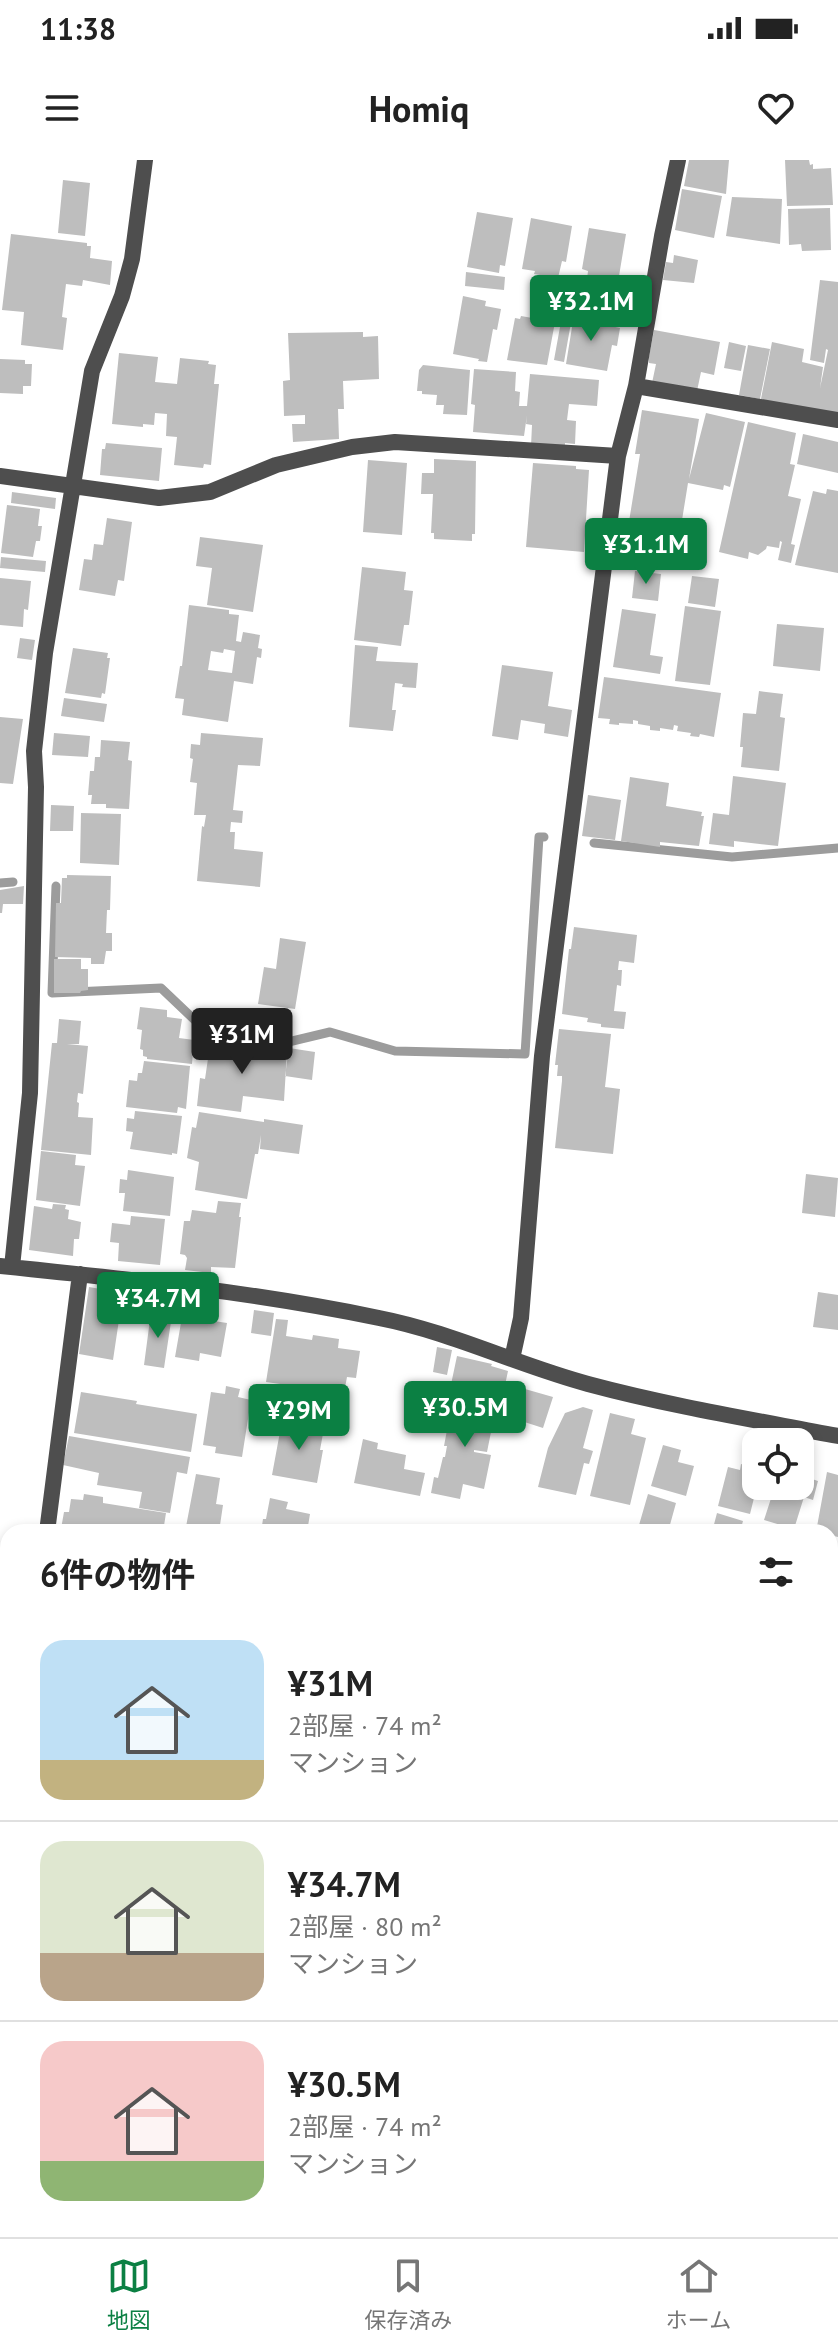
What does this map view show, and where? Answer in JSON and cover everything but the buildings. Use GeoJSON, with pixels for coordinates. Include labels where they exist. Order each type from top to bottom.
{"type":"FeatureCollection","features":[{"type":"Feature","properties":{"kind":"street"},"geometry":{"type":"LineString","coordinates":[[145,160],[132,259],[122,296],[92,371],[45,653],[34,751],[31,1062],[6,1266],[220,1290],[380,1318],[429,1329],[585,1383],[640,1397],[838,1436]]}},
{"type":"Feature","properties":{"kind":"street"},"geometry":{"type":"LineString","coordinates":[[512,1359],[521,1318],[542,1056],[618,456],[636,386],[678,160]]}},
{"type":"Feature","properties":{"kind":"street"},"geometry":{"type":"LineString","coordinates":[[636,386],[838,420]]}},
{"type":"Feature","properties":{"kind":"street"},"geometry":{"type":"LineString","coordinates":[[0,476],[159,498],[210,492],[276,465],[352,447],[395,442],[618,456]]}},
{"type":"Feature","properties":{"kind":"street"},"geometry":{"type":"LineString","coordinates":[[48,1524],[80,1274]]}},
{"type":"Feature","properties":{"kind":"waterway"},"geometry":{"type":"LineString","coordinates":[[56,886],[52,993],[161,988],[201,1026],[284,1043],[330,1032],[395,1051],[525,1054],[539,837],[544,837]]}},
{"type":"Feature","properties":{"kind":"waterway"},"geometry":{"type":"LineString","coordinates":[[594,843],[732,857],[838,848]]}},
{"type":"Feature","properties":{"kind":"waterway"},"geometry":{"type":"LineString","coordinates":[[0,883],[13,882]]}}]}
